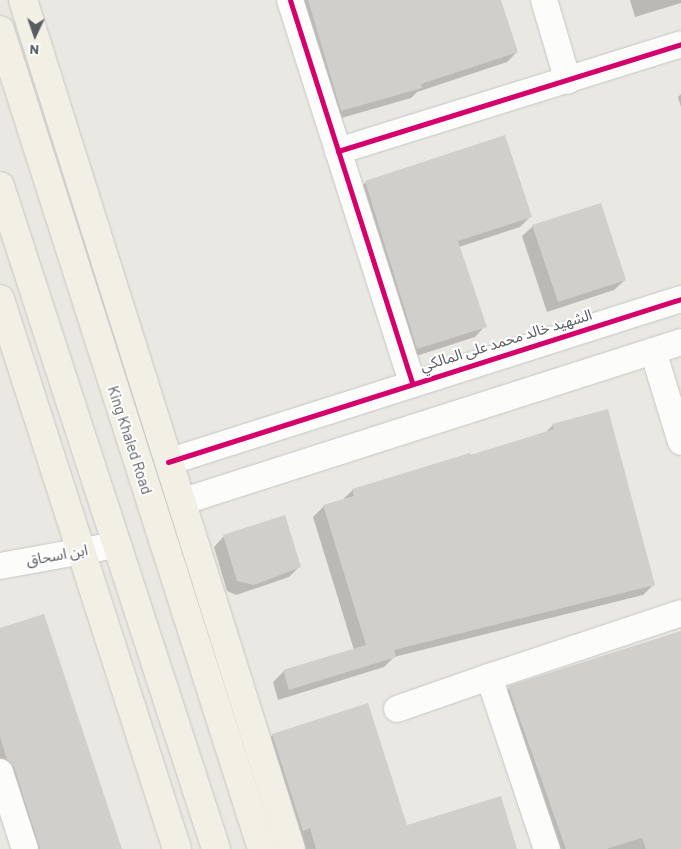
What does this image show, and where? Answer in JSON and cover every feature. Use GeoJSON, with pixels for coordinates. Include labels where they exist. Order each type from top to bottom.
{"type":"FeatureCollection","features":[{"type":"Feature","properties":{"kind":"main road"},"geometry":{"type":"LineString","coordinates":[[23,0],[291,849]]}},
{"type":"Feature","properties":{"kind":"main road","name":"King Khaled Road"},"geometry":{"type":"LineString","coordinates":[[0,30],[262,849]]}},
{"type":"Feature","properties":{"kind":"main road"},"geometry":{"type":"LineString","coordinates":[[0,186],[115,545],[216,849]]}},
{"type":"Feature","properties":{"kind":"main road"},"geometry":{"type":"LineString","coordinates":[[0,299],[177,849]]}},
{"type":"Feature","properties":{"kind":"street"},"geometry":{"type":"LineString","coordinates":[[290,0],[412,382]]}},
{"type":"Feature","properties":{"kind":"street"},"geometry":{"type":"LineString","coordinates":[[544,0],[568,81]]}},
{"type":"Feature","properties":{"kind":"street"},"geometry":{"type":"LineString","coordinates":[[338,151],[568,81],[681,44]]}},
{"type":"Feature","properties":{"kind":"street","name":"الشهيد خالد محمد على المالكي"},"geometry":{"type":"LineString","coordinates":[[168,462],[412,382],[681,299]]}},
{"type":"Feature","properties":{"kind":"street"},"geometry":{"type":"LineString","coordinates":[[181,502],[681,342]]}},
{"type":"Feature","properties":{"kind":"street"},"geometry":{"type":"LineString","coordinates":[[653,351],[681,442]]}},
{"type":"Feature","properties":{"kind":"street","name":"ابن اسحاق"},"geometry":{"type":"LineString","coordinates":[[0,566],[115,545]]}},
{"type":"Feature","properties":{"kind":"street"},"geometry":{"type":"LineString","coordinates":[[397,709],[681,613]]}},
{"type":"Feature","properties":{"kind":"street"},"geometry":{"type":"LineString","coordinates":[[489,677],[547,849]]}},
{"type":"Feature","properties":{"kind":"street"},"geometry":{"type":"LineString","coordinates":[[0,772],[25,849]]}},
{"type":"Feature","properties":{"kind":"building"},"geometry":{"type":"Polygon","coordinates":[[[308,0],[501,0],[518,52],[421,84],[422,88],[341,111],[308,0]]]}},
{"type":"Feature","properties":{"kind":"building"},"geometry":{"type":"Polygon","coordinates":[[[505,135],[532,217],[458,241],[487,327],[417,349],[365,181],[505,135]]]}},
{"type":"Feature","properties":{"kind":"building"},"geometry":{"type":"Polygon","coordinates":[[[601,203],[626,280],[558,302],[532,225],[601,203]]]}},
{"type":"Feature","properties":{"kind":"building"},"geometry":{"type":"Polygon","coordinates":[[[608,409],[655,585],[394,650],[396,657],[289,690],[283,670],[366,645],[323,505],[354,496],[352,489],[470,453],[471,455],[554,429],[552,424],[608,409]]]}},
{"type":"Feature","properties":{"kind":"building"},"geometry":{"type":"Polygon","coordinates":[[[285,515],[301,567],[254,585],[237,581],[223,535],[285,515]]]}},
{"type":"Feature","properties":{"kind":"building"},"geometry":{"type":"Polygon","coordinates":[[[44,614],[122,849],[40,849],[14,767],[7,759],[0,737],[0,628],[44,614]]]}},
{"type":"Feature","properties":{"kind":"building"},"geometry":{"type":"Polygon","coordinates":[[[681,631],[681,849],[646,849],[642,838],[606,849],[566,849],[508,686],[681,631]]]}},
{"type":"Feature","properties":{"kind":"building"},"geometry":{"type":"Polygon","coordinates":[[[368,703],[407,825],[501,796],[517,849],[316,849],[310,828],[303,831],[272,734],[368,703]]]}},
{"type":"Feature","properties":{"kind":"cycle path"},"geometry":{"type":"LineString","coordinates":[[290,0],[412,382]]}},
{"type":"Feature","properties":{"kind":"cycle path"},"geometry":{"type":"LineString","coordinates":[[338,151],[681,44]]}},
{"type":"Feature","properties":{"kind":"cycle path"},"geometry":{"type":"LineString","coordinates":[[168,462],[681,299]]}}]}
